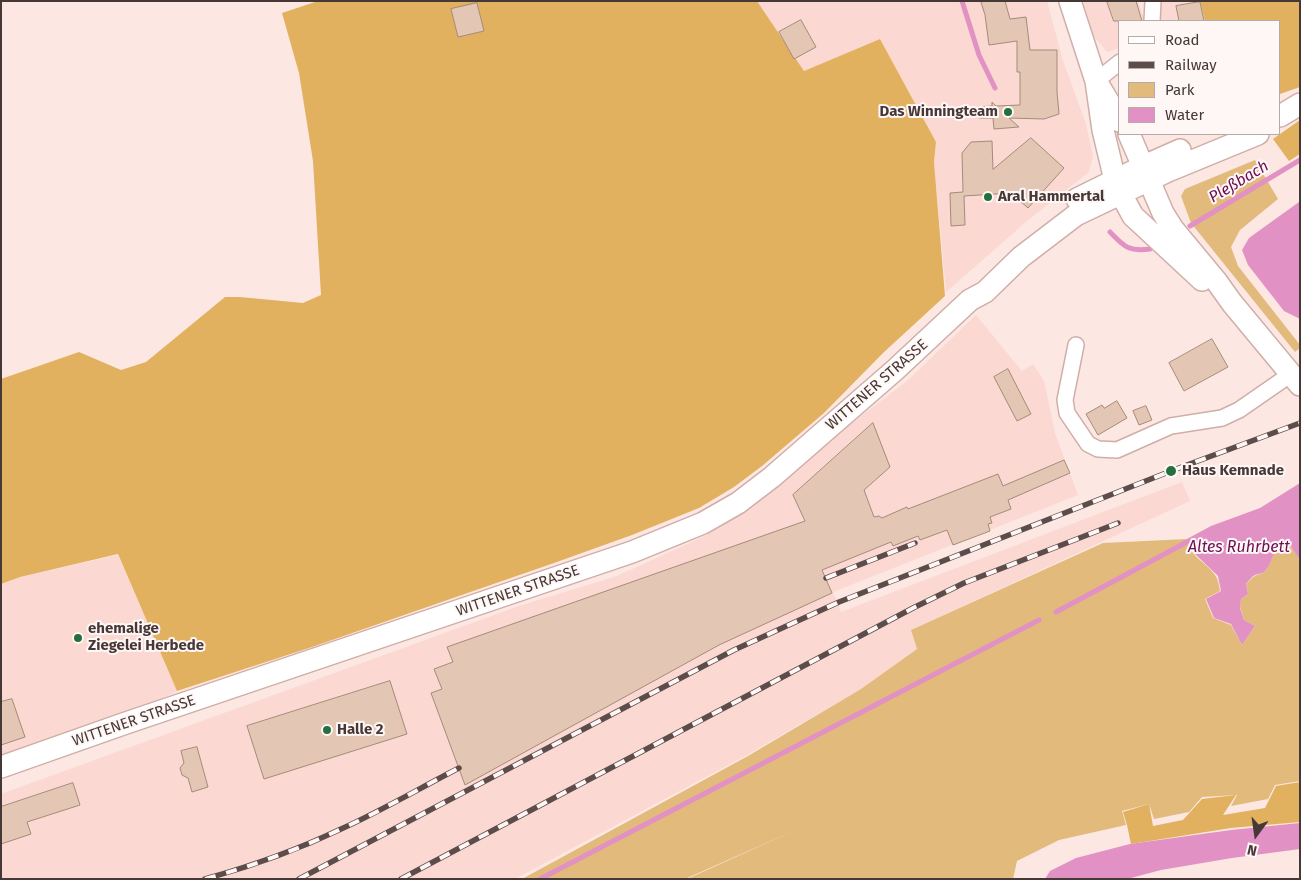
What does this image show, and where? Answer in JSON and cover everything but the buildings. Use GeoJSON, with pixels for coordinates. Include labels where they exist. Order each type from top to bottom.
{"type":"FeatureCollection","features":[{"type":"Feature","properties":{"kind":"main road"},"geometry":{"type":"LineString","coordinates":[[1070,1],[1096,81],[1103,130],[1118,187],[1132,216],[1192,272],[1232,303]]}},
{"type":"Feature","properties":{"kind":"main road"},"geometry":{"type":"LineString","coordinates":[[1096,81],[1118,117]]}},
{"type":"Feature","properties":{"kind":"main road"},"geometry":{"type":"LineString","coordinates":[[1281,115],[1300,104]]}},
{"type":"Feature","properties":{"kind":"main road"},"geometry":{"type":"LineString","coordinates":[[1129,135],[1163,213],[1173,229],[1295,379]]}},
{"type":"Feature","properties":{"kind":"main road","name":"WITTENER STRASSE"},"geometry":{"type":"LineString","coordinates":[[1,767],[632,552],[703,523],[738,503],[772,478],[895,370],[970,300],[985,292],[1021,256],[1076,215],[1118,187],[1221,135]]}},
{"type":"Feature","properties":{"kind":"main road","name":"WITTENER STRASSE"},"geometry":{"type":"LineString","coordinates":[[1147,173],[1255,135]]}},
{"type":"Feature","properties":{"kind":"street"},"geometry":{"type":"LineString","coordinates":[[1152,20],[1153,1]]}},
{"type":"Feature","properties":{"kind":"street"},"geometry":{"type":"LineString","coordinates":[[1096,81],[1118,64]]}},
{"type":"Feature","properties":{"kind":"street"},"geometry":{"type":"LineString","coordinates":[[1076,345],[1065,400],[1067,413],[1088,444],[1098,449],[1117,450],[1171,426],[1222,418],[1295,379]]}},
{"type":"Feature","properties":{"kind":"shaded area"},"geometry":{"type":"Polygon","coordinates":[[[318,1],[757,1],[804,71],[880,39],[936,142],[934,162],[945,296],[883,353],[824,413],[762,466],[734,487],[699,508],[554,563],[312,647],[177,691],[118,554],[20,577],[1,584],[1,379],[79,352],[121,370],[146,362],[225,297],[303,303],[321,295],[313,161],[299,73],[282,13],[318,1]]]}},
{"type":"Feature","properties":{"kind":"shaded area"},"geometry":{"type":"Polygon","coordinates":[[[757,1],[1047,1],[1063,61],[1086,124],[1093,157],[1089,172],[1027,221],[946,292],[934,162],[936,142],[880,39],[804,71],[757,1]]]}},
{"type":"Feature","properties":{"kind":"shaded area"},"geometry":{"type":"Polygon","coordinates":[[[1083,1],[1138,1],[1145,20],[1118,20],[1118,49],[1107,52],[1093,35],[1083,1]]]}},
{"type":"Feature","properties":{"kind":"shaded area"},"geometry":{"type":"Polygon","coordinates":[[[1161,1],[1200,1],[1205,20],[1161,20],[1161,1]]]}},
{"type":"Feature","properties":{"kind":"shaded area"},"geometry":{"type":"Polygon","coordinates":[[[1200,1],[1300,1],[1300,87],[1281,94],[1281,20],[1205,20],[1200,1]]]}},
{"type":"Feature","properties":{"kind":"shaded area"},"geometry":{"type":"Polygon","coordinates":[[[1300,120],[1300,154],[1289,161],[1273,139],[1300,120]]]}},
{"type":"Feature","properties":{"kind":"shaded area"},"geometry":{"type":"Polygon","coordinates":[[[976,315],[1022,371],[1033,364],[1044,381],[1055,433],[1078,495],[833,592],[841,612],[1182,482],[1190,501],[911,630],[917,649],[861,689],[747,755],[515,879],[1,879],[1,794],[519,606],[617,576],[707,535],[745,512],[780,485],[844,429],[907,381],[976,315]]]}},
{"type":"Feature","properties":{"kind":"shaded area","name":"ehemalige Ziegelei Herbede"},"geometry":{"type":"Polygon","coordinates":[[[118,555],[177,691],[77,739],[1,765],[1,584],[20,577],[118,555]]]}},
{"type":"Feature","properties":{"kind":"shaded area"},"geometry":{"type":"Polygon","coordinates":[[[1300,782],[1300,822],[1231,828],[1131,844],[1123,812],[1149,804],[1153,826],[1183,820],[1202,799],[1236,795],[1223,815],[1265,808],[1276,786],[1300,782]]]}},
{"type":"Feature","properties":{"kind":"green space"},"geometry":{"type":"Polygon","coordinates":[[[1255,160],[1278,199],[1240,230],[1231,247],[1238,266],[1300,345],[1300,348],[1295,352],[1191,223],[1181,196],[1185,189],[1255,160]]]}},
{"type":"Feature","properties":{"kind":"green space"},"geometry":{"type":"Polygon","coordinates":[[[1187,539],[1191,550],[1212,571],[1218,580],[1220,591],[1205,599],[1213,618],[1231,625],[1242,645],[1255,626],[1244,620],[1240,607],[1241,599],[1248,594],[1246,584],[1266,570],[1274,553],[1282,546],[1288,544],[1297,554],[1300,563],[1300,781],[1275,785],[1268,799],[1231,806],[1237,795],[1202,797],[1189,812],[1154,819],[1149,804],[1122,811],[1126,825],[1059,840],[1017,861],[1013,879],[687,879],[800,828],[685,879],[522,879],[748,756],[861,689],[917,649],[911,630],[1103,543],[1187,539]]]}},
{"type":"Feature","properties":{"kind":"water"},"geometry":{"type":"Polygon","coordinates":[[[1299,202],[1300,319],[1284,311],[1248,265],[1242,250],[1249,238],[1299,202]]]}},
{"type":"Feature","properties":{"kind":"water","name":"Altes Ruhrbett"},"geometry":{"type":"Polygon","coordinates":[[[1300,483],[1300,561],[1289,544],[1282,546],[1275,553],[1267,569],[1263,573],[1256,574],[1246,584],[1248,594],[1241,599],[1240,608],[1244,620],[1255,626],[1242,645],[1231,624],[1214,618],[1206,599],[1221,591],[1218,576],[1195,554],[1187,539],[1211,526],[1260,508],[1300,483]]]}},
{"type":"Feature","properties":{"kind":"water"},"geometry":{"type":"Polygon","coordinates":[[[1300,823],[1300,849],[1161,870],[1127,879],[1045,879],[1050,871],[1076,858],[1130,844],[1231,830],[1300,823]]]}},
{"type":"Feature","properties":{"kind":"waterway","name":"Pleßbach"},"geometry":{"type":"LineString","coordinates":[[962,1],[979,55],[995,88]]}},
{"type":"Feature","properties":{"kind":"waterway","name":"Pleßbach"},"geometry":{"type":"LineString","coordinates":[[1190,226],[1300,160]]}},
{"type":"Feature","properties":{"kind":"waterway","name":"Pleßbach"},"geometry":{"type":"LineString","coordinates":[[1110,232],[1131,249],[1150,249]]}},
{"type":"Feature","properties":{"kind":"waterway"},"geometry":{"type":"LineString","coordinates":[[1056,612],[1187,542]]}},
{"type":"Feature","properties":{"kind":"waterway"},"geometry":{"type":"LineString","coordinates":[[540,879],[1039,620]]}},
{"type":"Feature","properties":{"kind":"railway"},"geometry":{"type":"LineString","coordinates":[[299,879],[734,650],[839,602],[1171,471],[1300,423]]}},
{"type":"Feature","properties":{"kind":"railway"},"geometry":{"type":"LineString","coordinates":[[401,879],[913,608],[964,583],[1118,523]]}},
{"type":"Feature","properties":{"kind":"railway"},"geometry":{"type":"LineString","coordinates":[[826,578],[915,543]]}},
{"type":"Feature","properties":{"kind":"railway"},"geometry":{"type":"LineString","coordinates":[[205,879],[240,869],[308,844],[371,815],[459,768]]}},
{"type":"Feature","properties":{"kind":"place","name":"Das Winningteam"},"geometry":{"type":"Point","coordinates":[1008,112]}},
{"type":"Feature","properties":{"kind":"place","name":"Aral Hammertal"},"geometry":{"type":"Point","coordinates":[988,197]}},
{"type":"Feature","properties":{"kind":"place","name":"Haus Kemnade"},"geometry":{"type":"Point","coordinates":[1171,471]}},
{"type":"Feature","properties":{"kind":"place","name":"ehemalige Ziegelei Herbede"},"geometry":{"type":"Point","coordinates":[78,638]}},
{"type":"Feature","properties":{"kind":"place","name":"Halle 2"},"geometry":{"type":"Point","coordinates":[327,730]}}]}
